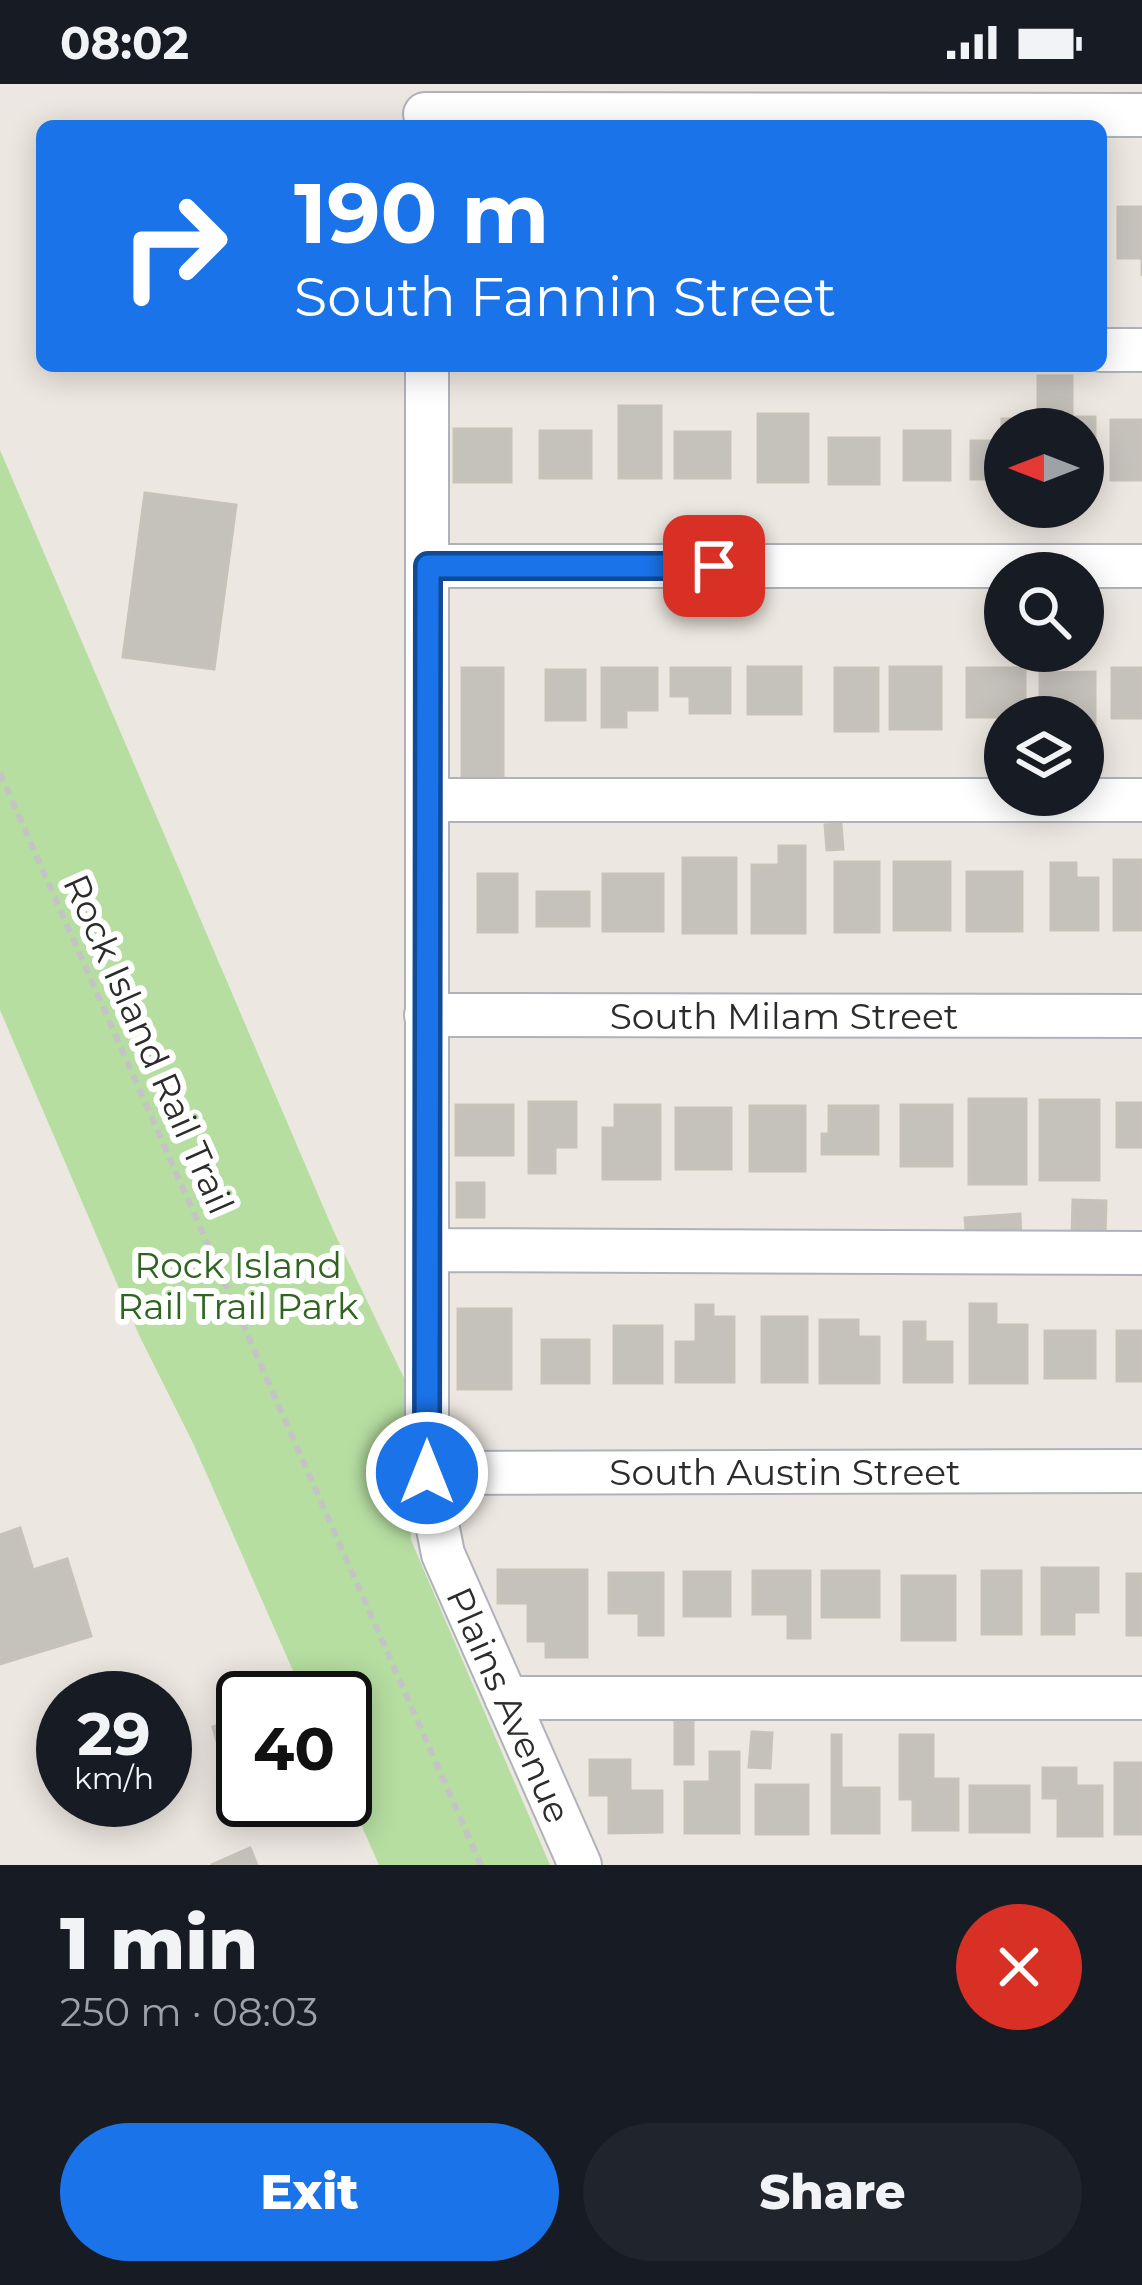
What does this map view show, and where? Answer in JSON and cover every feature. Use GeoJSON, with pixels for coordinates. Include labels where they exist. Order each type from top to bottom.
{"type":"FeatureCollection","features":[{"type":"Feature","properties":{"kind":"street"},"geometry":{"type":"LineString","coordinates":[[424,108],[1142,115]]}},
{"type":"Feature","properties":{"kind":"street"},"geometry":{"type":"LineString","coordinates":[[1107,350],[1142,350]]}},
{"type":"Feature","properties":{"kind":"street","name":"Plains Avenue"},"geometry":{"type":"LineString","coordinates":[[427,372],[427,1473],[442,1554],[580,1865]]}},
{"type":"Feature","properties":{"kind":"street"},"geometry":{"type":"LineString","coordinates":[[428,566],[1142,566]]}},
{"type":"Feature","properties":{"kind":"street"},"geometry":{"type":"LineString","coordinates":[[427,800],[1142,800]]}},
{"type":"Feature","properties":{"kind":"street","name":"South Milam Street"},"geometry":{"type":"LineString","coordinates":[[426,1015],[1142,1016]]}},
{"type":"Feature","properties":{"kind":"street"},"geometry":{"type":"LineString","coordinates":[[427,1250],[1142,1252]]}},
{"type":"Feature","properties":{"kind":"street","name":"South Austin Street"},"geometry":{"type":"LineString","coordinates":[[427,1473],[1142,1472]]}},
{"type":"Feature","properties":{"kind":"street"},"geometry":{"type":"LineString","coordinates":[[506,1697],[1142,1698]]}},
{"type":"Feature","properties":{"kind":"path","name":"Rock Island Rail Trail"},"geometry":{"type":"LineString","coordinates":[[0,772],[481,1865]]}},
{"type":"Feature","properties":{"kind":"green space","name":"Rock Island Rail Trail Park"},"geometry":{"type":"Polygon","coordinates":[[[0,450],[334,1232],[404,1378],[411,1540],[550,1865],[379,1865],[362,1827],[372,1827],[372,1671],[293,1671],[193,1443],[139,1335],[0,1010],[0,450]]]}},
{"type":"Feature","properties":{"kind":"building"},"geometry":{"type":"Polygon","coordinates":[[[1118,207],[1142,207],[1142,258],[1118,258],[1118,207]]]}},
{"type":"Feature","properties":{"kind":"building"},"geometry":{"type":"Polygon","coordinates":[[[1038,376],[1072,376],[1072,408],[1038,408],[1038,376]]]}},
{"type":"Feature","properties":{"kind":"building"},"geometry":{"type":"Polygon","coordinates":[[[619,406],[661,406],[661,478],[619,478],[619,406]]]}},
{"type":"Feature","properties":{"kind":"building"},"geometry":{"type":"Polygon","coordinates":[[[758,414],[808,414],[808,482],[758,482],[758,414]]]}},
{"type":"Feature","properties":{"kind":"building"},"geometry":{"type":"Polygon","coordinates":[[[1111,420],[1142,420],[1142,480],[1111,480],[1111,420]]]}},
{"type":"Feature","properties":{"kind":"building"},"geometry":{"type":"Polygon","coordinates":[[[454,429],[511,429],[511,482],[454,482],[454,429]]]}},
{"type":"Feature","properties":{"kind":"building"},"geometry":{"type":"Polygon","coordinates":[[[540,431],[591,431],[591,478],[540,478],[540,431]]]}},
{"type":"Feature","properties":{"kind":"building"},"geometry":{"type":"Polygon","coordinates":[[[904,431],[950,431],[950,480],[904,480],[904,431]]]}},
{"type":"Feature","properties":{"kind":"building"},"geometry":{"type":"Polygon","coordinates":[[[675,432],[730,432],[730,478],[675,478],[675,432]]]}},
{"type":"Feature","properties":{"kind":"building"},"geometry":{"type":"Polygon","coordinates":[[[829,438],[879,438],[879,484],[829,484],[829,438]]]}},
{"type":"Feature","properties":{"kind":"building"},"geometry":{"type":"Polygon","coordinates":[[[971,441],[984,441],[984,479],[971,479],[971,441]]]}},
{"type":"Feature","properties":{"kind":"building"},"geometry":{"type":"Polygon","coordinates":[[[145,493],[236,505],[214,669],[123,657],[145,493]]]}},
{"type":"Feature","properties":{"kind":"building"},"geometry":{"type":"Polygon","coordinates":[[[748,667],[801,667],[801,714],[748,714],[748,667]]]}},
{"type":"Feature","properties":{"kind":"building"},"geometry":{"type":"Polygon","coordinates":[[[890,667],[941,667],[941,729],[890,729],[890,667]]]}},
{"type":"Feature","properties":{"kind":"building"},"geometry":{"type":"Polygon","coordinates":[[[462,668],[503,668],[503,780],[462,780],[462,668]]]}},
{"type":"Feature","properties":{"kind":"building"},"geometry":{"type":"Polygon","coordinates":[[[602,668],[657,668],[657,710],[626,710],[626,727],[602,727],[602,668]]]}},
{"type":"Feature","properties":{"kind":"building"},"geometry":{"type":"Polygon","coordinates":[[[671,668],[730,668],[730,713],[690,713],[690,696],[671,696],[671,668]]]}},
{"type":"Feature","properties":{"kind":"building"},"geometry":{"type":"Polygon","coordinates":[[[835,668],[878,668],[878,731],[835,731],[835,668]]]}},
{"type":"Feature","properties":{"kind":"building"},"geometry":{"type":"Polygon","coordinates":[[[967,668],[1025,672],[1025,696],[984,696],[984,717],[967,717],[967,668]]]}},
{"type":"Feature","properties":{"kind":"building"},"geometry":{"type":"Polygon","coordinates":[[[1112,668],[1142,668],[1142,718],[1112,718],[1112,668]]]}},
{"type":"Feature","properties":{"kind":"building"},"geometry":{"type":"Polygon","coordinates":[[[546,670],[585,670],[585,720],[546,720],[546,670]]]}},
{"type":"Feature","properties":{"kind":"building"},"geometry":{"type":"Polygon","coordinates":[[[1095,672],[1095,696],[1040,696],[1040,673],[1095,672]]]}},
{"type":"Feature","properties":{"kind":"building"},"geometry":{"type":"Polygon","coordinates":[[[841,824],[843,849],[827,850],[825,825],[841,824]]]}},
{"type":"Feature","properties":{"kind":"building"},"geometry":{"type":"Polygon","coordinates":[[[779,846],[805,846],[805,933],[752,933],[752,865],[779,865],[779,846]]]}},
{"type":"Feature","properties":{"kind":"building"},"geometry":{"type":"Polygon","coordinates":[[[683,858],[736,858],[736,933],[683,933],[683,858]]]}},
{"type":"Feature","properties":{"kind":"building"},"geometry":{"type":"Polygon","coordinates":[[[1114,860],[1142,860],[1142,930],[1114,930],[1114,860]]]}},
{"type":"Feature","properties":{"kind":"building"},"geometry":{"type":"Polygon","coordinates":[[[835,862],[879,862],[879,932],[835,932],[835,862]]]}},
{"type":"Feature","properties":{"kind":"building"},"geometry":{"type":"Polygon","coordinates":[[[894,862],[950,862],[950,930],[894,930],[894,862]]]}},
{"type":"Feature","properties":{"kind":"building"},"geometry":{"type":"Polygon","coordinates":[[[1051,863],[1076,863],[1076,878],[1098,878],[1098,930],[1051,930],[1051,863]]]}},
{"type":"Feature","properties":{"kind":"building"},"geometry":{"type":"Polygon","coordinates":[[[967,872],[1022,872],[1022,931],[967,931],[967,872]]]}},
{"type":"Feature","properties":{"kind":"building"},"geometry":{"type":"Polygon","coordinates":[[[478,874],[517,874],[517,932],[478,932],[478,874]]]}},
{"type":"Feature","properties":{"kind":"building"},"geometry":{"type":"Polygon","coordinates":[[[603,874],[663,874],[663,931],[603,931],[603,874]]]}},
{"type":"Feature","properties":{"kind":"building"},"geometry":{"type":"Polygon","coordinates":[[[537,892],[589,892],[589,926],[537,926],[537,892]]]}},
{"type":"Feature","properties":{"kind":"building"},"geometry":{"type":"Polygon","coordinates":[[[969,1099],[1026,1099],[1026,1184],[969,1184],[969,1099]]]}},
{"type":"Feature","properties":{"kind":"building"},"geometry":{"type":"Polygon","coordinates":[[[1040,1100],[1099,1100],[1099,1180],[1040,1180],[1040,1100]]]}},
{"type":"Feature","properties":{"kind":"building"},"geometry":{"type":"Polygon","coordinates":[[[529,1102],[576,1102],[576,1147],[555,1147],[555,1173],[529,1173],[529,1102]]]}},
{"type":"Feature","properties":{"kind":"building"},"geometry":{"type":"Polygon","coordinates":[[[1117,1103],[1142,1103],[1142,1147],[1117,1147],[1117,1103]]]}},
{"type":"Feature","properties":{"kind":"building"},"geometry":{"type":"Polygon","coordinates":[[[456,1105],[513,1105],[513,1155],[456,1155],[456,1105]]]}},
{"type":"Feature","properties":{"kind":"building"},"geometry":{"type":"Polygon","coordinates":[[[615,1105],[660,1105],[660,1179],[603,1179],[603,1128],[615,1128],[615,1105]]]}},
{"type":"Feature","properties":{"kind":"building"},"geometry":{"type":"Polygon","coordinates":[[[901,1105],[952,1105],[952,1166],[901,1166],[901,1105]]]}},
{"type":"Feature","properties":{"kind":"building"},"geometry":{"type":"Polygon","coordinates":[[[750,1106],[805,1106],[805,1171],[750,1171],[750,1106]]]}},
{"type":"Feature","properties":{"kind":"building"},"geometry":{"type":"Polygon","coordinates":[[[829,1106],[878,1106],[878,1154],[822,1154],[822,1134],[829,1134],[829,1106]]]}},
{"type":"Feature","properties":{"kind":"building"},"geometry":{"type":"Polygon","coordinates":[[[676,1108],[731,1108],[731,1169],[676,1169],[676,1108]]]}},
{"type":"Feature","properties":{"kind":"building"},"geometry":{"type":"Polygon","coordinates":[[[457,1183],[484,1183],[484,1217],[457,1217],[457,1183]]]}},
{"type":"Feature","properties":{"kind":"building"},"geometry":{"type":"Polygon","coordinates":[[[1073,1200],[1106,1201],[1105,1236],[1072,1235],[1073,1200]]]}},
{"type":"Feature","properties":{"kind":"building"},"geometry":{"type":"Polygon","coordinates":[[[1020,1214],[1021,1238],[967,1242],[965,1218],[1020,1214]]]}},
{"type":"Feature","properties":{"kind":"building"},"geometry":{"type":"Polygon","coordinates":[[[970,1304],[996,1304],[996,1325],[1027,1325],[1027,1383],[970,1383],[970,1304]]]}},
{"type":"Feature","properties":{"kind":"building"},"geometry":{"type":"Polygon","coordinates":[[[696,1305],[713,1305],[713,1317],[734,1317],[734,1382],[676,1382],[676,1342],[696,1342],[696,1305]]]}},
{"type":"Feature","properties":{"kind":"building"},"geometry":{"type":"Polygon","coordinates":[[[458,1309],[511,1309],[511,1389],[458,1389],[458,1309]]]}},
{"type":"Feature","properties":{"kind":"building"},"geometry":{"type":"Polygon","coordinates":[[[762,1317],[807,1317],[807,1382],[762,1382],[762,1317]]]}},
{"type":"Feature","properties":{"kind":"building"},"geometry":{"type":"Polygon","coordinates":[[[820,1320],[858,1320],[858,1337],[879,1337],[879,1383],[820,1383],[820,1320]]]}},
{"type":"Feature","properties":{"kind":"building"},"geometry":{"type":"Polygon","coordinates":[[[904,1322],[925,1322],[925,1342],[952,1342],[952,1382],[904,1382],[904,1322]]]}},
{"type":"Feature","properties":{"kind":"building"},"geometry":{"type":"Polygon","coordinates":[[[614,1326],[662,1326],[662,1383],[614,1383],[614,1326]]]}},
{"type":"Feature","properties":{"kind":"building"},"geometry":{"type":"Polygon","coordinates":[[[1045,1331],[1095,1331],[1095,1378],[1045,1378],[1045,1331]]]}},
{"type":"Feature","properties":{"kind":"building"},"geometry":{"type":"Polygon","coordinates":[[[1117,1331],[1142,1331],[1142,1381],[1117,1381],[1117,1331]]]}},
{"type":"Feature","properties":{"kind":"building"},"geometry":{"type":"Polygon","coordinates":[[[542,1340],[589,1340],[589,1383],[542,1383],[542,1340]]]}},
{"type":"Feature","properties":{"kind":"building"},"geometry":{"type":"Polygon","coordinates":[[[20,1528],[33,1570],[67,1559],[91,1636],[0,1664],[0,1535],[20,1528]]]}},
{"type":"Feature","properties":{"kind":"building"},"geometry":{"type":"Polygon","coordinates":[[[1042,1568],[1098,1568],[1098,1612],[1074,1612],[1074,1634],[1042,1634],[1042,1568]]]}},
{"type":"Feature","properties":{"kind":"building"},"geometry":{"type":"Polygon","coordinates":[[[498,1570],[587,1570],[587,1657],[546,1657],[546,1641],[528,1641],[528,1603],[498,1603],[498,1570]]]}},
{"type":"Feature","properties":{"kind":"building"},"geometry":{"type":"Polygon","coordinates":[[[753,1571],[810,1571],[810,1638],[788,1638],[788,1614],[753,1614],[753,1571]]]}},
{"type":"Feature","properties":{"kind":"building"},"geometry":{"type":"Polygon","coordinates":[[[822,1571],[879,1571],[879,1617],[822,1617],[822,1571]]]}},
{"type":"Feature","properties":{"kind":"building"},"geometry":{"type":"Polygon","coordinates":[[[982,1571],[1021,1571],[1021,1634],[982,1634],[982,1571]]]}},
{"type":"Feature","properties":{"kind":"building"},"geometry":{"type":"Polygon","coordinates":[[[684,1572],[730,1572],[730,1616],[684,1616],[684,1572]]]}},
{"type":"Feature","properties":{"kind":"building"},"geometry":{"type":"Polygon","coordinates":[[[609,1573],[663,1573],[663,1635],[639,1635],[639,1613],[609,1613],[609,1573]]]}},
{"type":"Feature","properties":{"kind":"building"},"geometry":{"type":"Polygon","coordinates":[[[1127,1574],[1142,1574],[1142,1635],[1127,1635],[1127,1574]]]}},
{"type":"Feature","properties":{"kind":"building"},"geometry":{"type":"Polygon","coordinates":[[[902,1576],[955,1576],[955,1640],[902,1640],[902,1576]]]}},
{"type":"Feature","properties":{"kind":"building"},"geometry":{"type":"Polygon","coordinates":[[[675,1720],[693,1720],[693,1764],[675,1764],[675,1720]]]}},
{"type":"Feature","properties":{"kind":"building"},"geometry":{"type":"Polygon","coordinates":[[[752,1732],[772,1733],[770,1768],[749,1767],[752,1732]]]}},
{"type":"Feature","properties":{"kind":"building"},"geometry":{"type":"Polygon","coordinates":[[[832,1735],[841,1735],[841,1788],[879,1788],[879,1833],[832,1833],[832,1735]]]}},
{"type":"Feature","properties":{"kind":"building"},"geometry":{"type":"Polygon","coordinates":[[[900,1735],[933,1735],[933,1779],[958,1779],[958,1830],[913,1830],[913,1799],[900,1799],[900,1735]]]}},
{"type":"Feature","properties":{"kind":"building"},"geometry":{"type":"Polygon","coordinates":[[[710,1752],[739,1752],[739,1833],[685,1833],[685,1782],[710,1782],[710,1752]]]}},
{"type":"Feature","properties":{"kind":"building"},"geometry":{"type":"Polygon","coordinates":[[[590,1760],[630,1760],[630,1791],[662,1791],[662,1832],[609,1833],[609,1795],[590,1795],[590,1760]]]}},
{"type":"Feature","properties":{"kind":"building"},"geometry":{"type":"Polygon","coordinates":[[[1115,1763],[1142,1763],[1142,1834],[1115,1834],[1115,1763]]]}},
{"type":"Feature","properties":{"kind":"building"},"geometry":{"type":"Polygon","coordinates":[[[1043,1768],[1076,1768],[1076,1786],[1102,1786],[1102,1836],[1058,1836],[1058,1798],[1043,1798],[1043,1768]]]}},
{"type":"Feature","properties":{"kind":"building"},"geometry":{"type":"Polygon","coordinates":[[[756,1785],[808,1785],[808,1834],[756,1834],[756,1785]]]}},
{"type":"Feature","properties":{"kind":"building"},"geometry":{"type":"Polygon","coordinates":[[[970,1786],[1029,1786],[1029,1832],[970,1832],[970,1786]]]}},
{"type":"Feature","properties":{"kind":"building"},"geometry":{"type":"Polygon","coordinates":[[[250,1848],[257,1865],[211,1865],[250,1848]]]}},
{"type":"Feature","properties":{"kind":"route"},"geometry":{"type":"LineString","coordinates":[[427,1473],[428,566],[714,566]]}}]}
